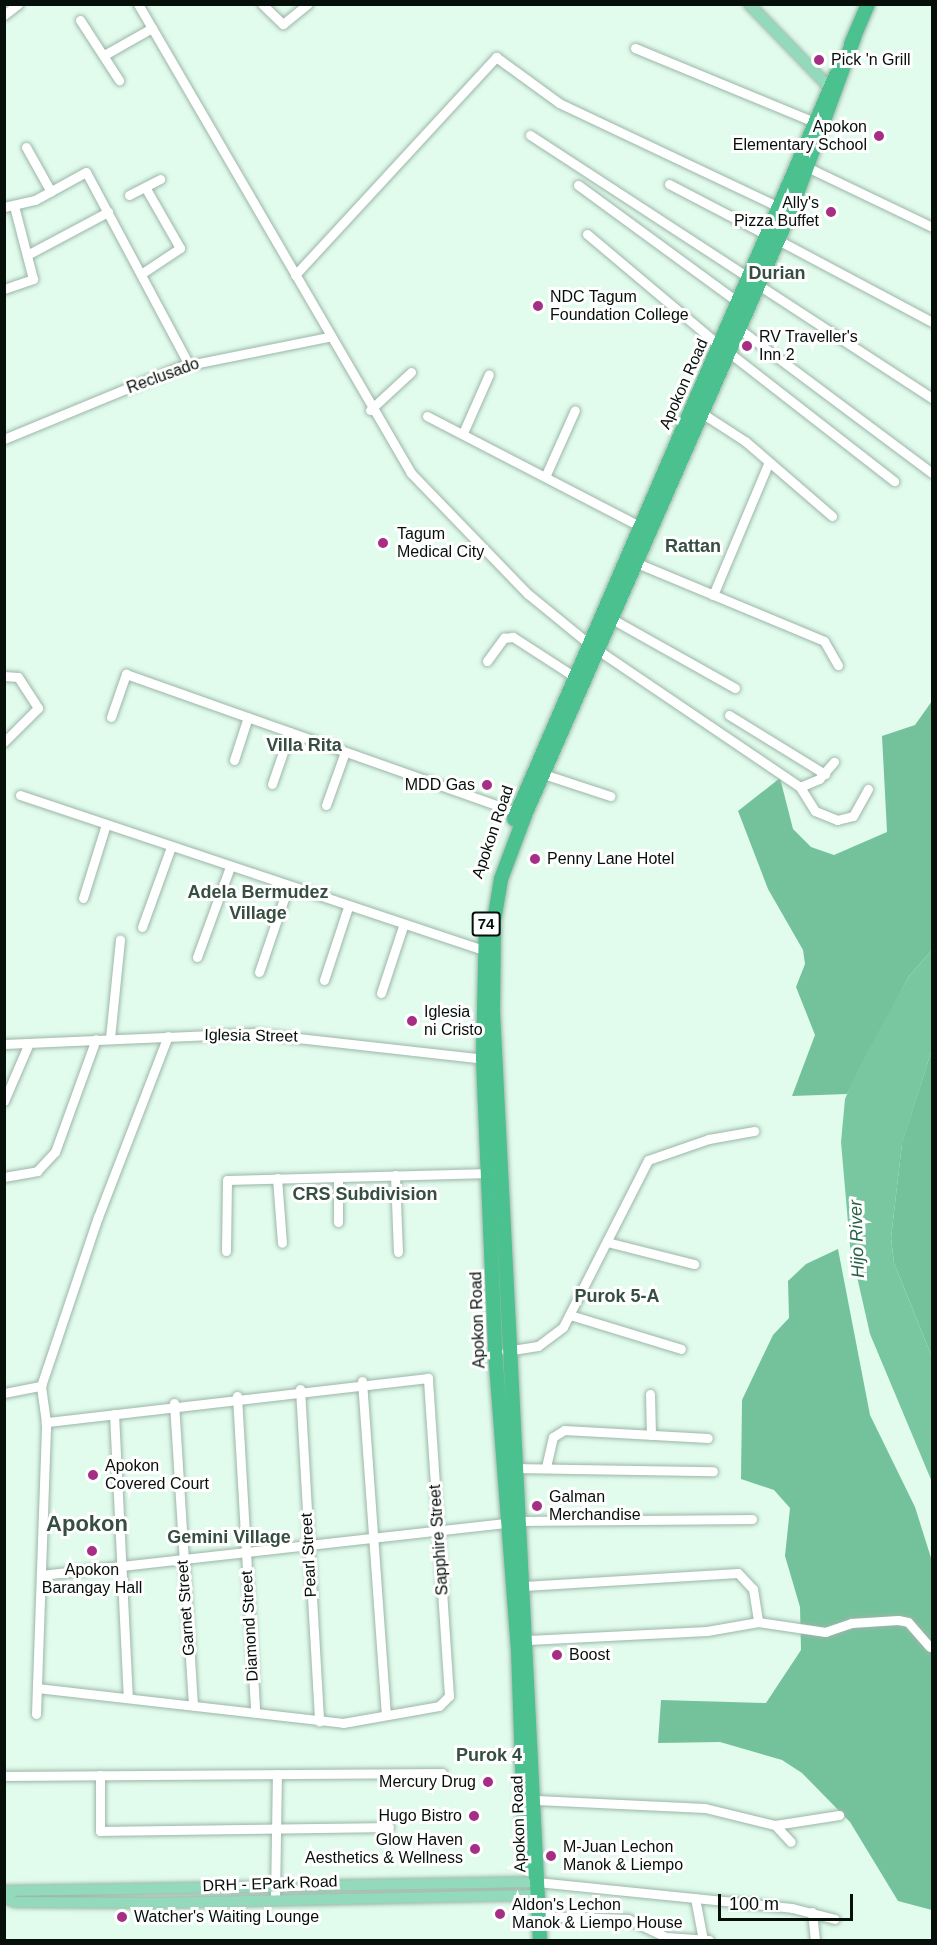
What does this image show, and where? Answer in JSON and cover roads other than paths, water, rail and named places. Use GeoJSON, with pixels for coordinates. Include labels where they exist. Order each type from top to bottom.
{"type":"FeatureCollection","features":[{"type":"Feature","properties":{"kind":"highway","name":"Apokon Road"},"geometry":{"type":"LineString","coordinates":[[786,211],[868,4]]}},
{"type":"Feature","properties":{"kind":"highway","name":"Apokon Road"},"geometry":{"type":"LineString","coordinates":[[723,348],[738,328],[753,281],[809,168],[820,125]]}},
{"type":"Feature","properties":{"kind":"highway","name":"Apokon Road"},"geometry":{"type":"LineString","coordinates":[[540,1941],[528,1640],[501,1351],[496,1173],[489,1059],[489,952],[501,879],[521,814],[697,410],[739,303],[753,281]]}},
{"type":"Feature","properties":{"kind":"highway","name":"Apokon Road"},"geometry":{"type":"LineString","coordinates":[[594,647],[612,619],[631,561]]}},
{"type":"Feature","properties":{"kind":"highway","name":"Apokon Road"},"geometry":{"type":"LineString","coordinates":[[521,814],[543,774],[578,679]]}},
{"type":"Feature","properties":{"kind":"highway","name":"Apokon Road"},"geometry":{"type":"LineString","coordinates":[[516,1521],[525,1851],[538,1888]]}},
{"type":"Feature","properties":{"kind":"main road"},"geometry":{"type":"LineString","coordinates":[[749,4],[833,91]]}},
{"type":"Feature","properties":{"kind":"main road","name":"DRH - EPark Road"},"geometry":{"type":"LineString","coordinates":[[4,1891],[274,1883],[538,1888]]}},
{"type":"Feature","properties":{"kind":"main road","name":"DRH - EPark Road"},"geometry":{"type":"LineString","coordinates":[[4,1897],[37,1902],[274,1898],[538,1888]]}},
{"type":"Feature","properties":{"kind":"street"},"geometry":{"type":"LineString","coordinates":[[4,15],[18,4]]}},
{"type":"Feature","properties":{"kind":"street"},"geometry":{"type":"LineString","coordinates":[[138,4],[295,275],[370,410],[411,473],[528,594],[594,647],[800,787],[815,810],[837,820],[853,816],[868,789]]}},
{"type":"Feature","properties":{"kind":"street"},"geometry":{"type":"LineString","coordinates":[[262,4],[283,24],[308,4]]}},
{"type":"Feature","properties":{"kind":"street"},"geometry":{"type":"LineString","coordinates":[[80,20],[106,54],[119,80]]}},
{"type":"Feature","properties":{"kind":"street"},"geometry":{"type":"LineString","coordinates":[[106,54],[152,28]]}},
{"type":"Feature","properties":{"kind":"street"},"geometry":{"type":"LineString","coordinates":[[635,48],[820,125]]}},
{"type":"Feature","properties":{"kind":"street"},"geometry":{"type":"LineString","coordinates":[[295,275],[496,57],[558,104],[786,211]]}},
{"type":"Feature","properties":{"kind":"street"},"geometry":{"type":"LineString","coordinates":[[531,135],[933,398]]}},
{"type":"Feature","properties":{"kind":"street"},"geometry":{"type":"LineString","coordinates":[[26,147],[51,192]]}},
{"type":"Feature","properties":{"kind":"street"},"geometry":{"type":"LineString","coordinates":[[809,168],[933,227]]}},
{"type":"Feature","properties":{"kind":"street"},"geometry":{"type":"LineString","coordinates":[[4,289],[33,279],[9,206],[51,192],[87,172],[189,363]]}},
{"type":"Feature","properties":{"kind":"street"},"geometry":{"type":"LineString","coordinates":[[129,195],[160,179]]}},
{"type":"Feature","properties":{"kind":"street"},"geometry":{"type":"LineString","coordinates":[[669,184],[933,322]]}},
{"type":"Feature","properties":{"kind":"street"},"geometry":{"type":"LineString","coordinates":[[578,185],[739,303]]}},
{"type":"Feature","properties":{"kind":"street"},"geometry":{"type":"LineString","coordinates":[[141,274],[180,248],[145,187]]}},
{"type":"Feature","properties":{"kind":"street"},"geometry":{"type":"LineString","coordinates":[[27,255],[108,212]]}},
{"type":"Feature","properties":{"kind":"street"},"geometry":{"type":"LineString","coordinates":[[587,234],[723,348],[894,481]]}},
{"type":"Feature","properties":{"kind":"street"},"geometry":{"type":"LineString","coordinates":[[738,328],[933,473]]}},
{"type":"Feature","properties":{"kind":"street","name":"Reclusado"},"geometry":{"type":"LineString","coordinates":[[4,439],[189,363],[328,337]]}},
{"type":"Feature","properties":{"kind":"street"},"geometry":{"type":"LineString","coordinates":[[370,410],[411,372]]}},
{"type":"Feature","properties":{"kind":"street"},"geometry":{"type":"LineString","coordinates":[[463,434],[489,374]]}},
{"type":"Feature","properties":{"kind":"street"},"geometry":{"type":"LineString","coordinates":[[545,477],[575,410]]}},
{"type":"Feature","properties":{"kind":"street"},"geometry":{"type":"LineString","coordinates":[[697,410],[769,462],[832,516]]}},
{"type":"Feature","properties":{"kind":"street"},"geometry":{"type":"LineString","coordinates":[[427,416],[645,528]]}},
{"type":"Feature","properties":{"kind":"street"},"geometry":{"type":"LineString","coordinates":[[713,595],[769,462]]}},
{"type":"Feature","properties":{"kind":"street"},"geometry":{"type":"LineString","coordinates":[[631,561],[824,640],[838,665]]}},
{"type":"Feature","properties":{"kind":"street"},"geometry":{"type":"LineString","coordinates":[[612,619],[735,688]]}},
{"type":"Feature","properties":{"kind":"street"},"geometry":{"type":"LineString","coordinates":[[487,662],[504,638],[513,637],[578,679]]}},
{"type":"Feature","properties":{"kind":"street"},"geometry":{"type":"LineString","coordinates":[[111,717],[126,674],[521,814]]}},
{"type":"Feature","properties":{"kind":"street"},"geometry":{"type":"LineString","coordinates":[[4,676],[18,677],[38,708],[4,742]]}},
{"type":"Feature","properties":{"kind":"street"},"geometry":{"type":"LineString","coordinates":[[729,715],[825,774]]}},
{"type":"Feature","properties":{"kind":"street"},"geometry":{"type":"LineString","coordinates":[[234,760],[248,717]]}},
{"type":"Feature","properties":{"kind":"street"},"geometry":{"type":"LineString","coordinates":[[272,784],[290,732]]}},
{"type":"Feature","properties":{"kind":"street"},"geometry":{"type":"LineString","coordinates":[[326,805],[345,752]]}},
{"type":"Feature","properties":{"kind":"street"},"geometry":{"type":"LineString","coordinates":[[800,787],[825,774],[834,762]]}},
{"type":"Feature","properties":{"kind":"street"},"geometry":{"type":"LineString","coordinates":[[543,774],[610,796]]}},
{"type":"Feature","properties":{"kind":"street"},"geometry":{"type":"LineString","coordinates":[[20,795],[403,926],[489,952]]}},
{"type":"Feature","properties":{"kind":"street"},"geometry":{"type":"LineString","coordinates":[[83,898],[106,824]]}},
{"type":"Feature","properties":{"kind":"street"},"geometry":{"type":"LineString","coordinates":[[142,927],[171,846]]}},
{"type":"Feature","properties":{"kind":"street"},"geometry":{"type":"LineString","coordinates":[[197,957],[230,867]]}},
{"type":"Feature","properties":{"kind":"street"},"geometry":{"type":"LineString","coordinates":[[259,972],[288,887]]}},
{"type":"Feature","properties":{"kind":"street"},"geometry":{"type":"LineString","coordinates":[[324,980],[348,907]]}},
{"type":"Feature","properties":{"kind":"street"},"geometry":{"type":"LineString","coordinates":[[381,993],[403,926]]}},
{"type":"Feature","properties":{"kind":"street"},"geometry":{"type":"LineString","coordinates":[[110,1038],[120,940]]}},
{"type":"Feature","properties":{"kind":"street","name":"Iglesia Street"},"geometry":{"type":"LineString","coordinates":[[4,1044],[110,1038],[282,1034],[489,1059]]}},
{"type":"Feature","properties":{"kind":"street"},"geometry":{"type":"LineString","coordinates":[[36,1714],[46,1422],[41,1386],[98,1217],[168,1036]]}},
{"type":"Feature","properties":{"kind":"street"},"geometry":{"type":"LineString","coordinates":[[4,1177],[37,1171],[55,1152],[96,1039]]}},
{"type":"Feature","properties":{"kind":"street"},"geometry":{"type":"LineString","coordinates":[[4,1101],[29,1043]]}},
{"type":"Feature","properties":{"kind":"street"},"geometry":{"type":"LineString","coordinates":[[501,1351],[548,1341],[570,1315],[648,1160],[717,1137],[754,1131]]}},
{"type":"Feature","properties":{"kind":"street"},"geometry":{"type":"LineString","coordinates":[[226,1251],[227,1180],[496,1173]]}},
{"type":"Feature","properties":{"kind":"street"},"geometry":{"type":"LineString","coordinates":[[395,1175],[398,1252]]}},
{"type":"Feature","properties":{"kind":"street"},"geometry":{"type":"LineString","coordinates":[[338,1177],[338,1222]]}},
{"type":"Feature","properties":{"kind":"street"},"geometry":{"type":"LineString","coordinates":[[277,1178],[282,1243]]}},
{"type":"Feature","properties":{"kind":"street"},"geometry":{"type":"LineString","coordinates":[[607,1242],[694,1264]]}},
{"type":"Feature","properties":{"kind":"street"},"geometry":{"type":"LineString","coordinates":[[570,1315],[681,1349]]}},
{"type":"Feature","properties":{"kind":"street","name":"Sapphire Street"},"geometry":{"type":"LineString","coordinates":[[362,1381],[428,1378],[446,1703],[386,1714]]}},
{"type":"Feature","properties":{"kind":"street"},"geometry":{"type":"LineString","coordinates":[[37,1688],[319,1721],[356,1722],[386,1714],[362,1381],[174,1403],[114,1414],[46,1422]]}},
{"type":"Feature","properties":{"kind":"street"},"geometry":{"type":"LineString","coordinates":[[4,1393],[41,1386]]}},
{"type":"Feature","properties":{"kind":"street","name":"Pearl Street"},"geometry":{"type":"LineString","coordinates":[[300,1389],[319,1721]]}},
{"type":"Feature","properties":{"kind":"street"},"geometry":{"type":"LineString","coordinates":[[650,1394],[651,1435]]}},
{"type":"Feature","properties":{"kind":"street","name":"Diamond Street"},"geometry":{"type":"LineString","coordinates":[[237,1396],[255,1712]]}},
{"type":"Feature","properties":{"kind":"street","name":"Garnet Street"},"geometry":{"type":"LineString","coordinates":[[174,1403],[193,1705]]}},
{"type":"Feature","properties":{"kind":"street"},"geometry":{"type":"LineString","coordinates":[[114,1414],[128,1698]]}},
{"type":"Feature","properties":{"kind":"street"},"geometry":{"type":"LineString","coordinates":[[546,1467],[559,1431],[708,1438]]}},
{"type":"Feature","properties":{"kind":"street"},"geometry":{"type":"LineString","coordinates":[[511,1468],[713,1471]]}},
{"type":"Feature","properties":{"kind":"street"},"geometry":{"type":"LineString","coordinates":[[41,1575],[246,1555],[516,1521],[752,1519]]}},
{"type":"Feature","properties":{"kind":"street"},"geometry":{"type":"LineString","coordinates":[[524,1586],[738,1573],[753,1589],[758,1622]]}},
{"type":"Feature","properties":{"kind":"street"},"geometry":{"type":"LineString","coordinates":[[528,1640],[707,1630],[758,1622],[825,1632],[851,1623],[898,1620],[908,1622],[930,1647]]}},
{"type":"Feature","properties":{"kind":"street"},"geometry":{"type":"LineString","coordinates":[[4,1776],[442,1773]]}},
{"type":"Feature","properties":{"kind":"street"},"geometry":{"type":"LineString","coordinates":[[274,1898],[277,1774]]}},
{"type":"Feature","properties":{"kind":"street"},"geometry":{"type":"LineString","coordinates":[[100,1775],[100,1831],[389,1827]]}},
{"type":"Feature","properties":{"kind":"street"},"geometry":{"type":"LineString","coordinates":[[536,1800],[723,1810],[775,1825],[839,1815]]}},
{"type":"Feature","properties":{"kind":"street"},"geometry":{"type":"LineString","coordinates":[[775,1825],[791,1842]]}},
{"type":"Feature","properties":{"kind":"street"},"geometry":{"type":"LineString","coordinates":[[538,1888],[695,1898],[812,1912],[835,1918]]}},
{"type":"Feature","properties":{"kind":"street"},"geometry":{"type":"LineString","coordinates":[[539,1916],[628,1919],[666,1936],[706,1940],[695,1898]]}},
{"type":"Feature","properties":{"kind":"street"},"geometry":{"type":"LineString","coordinates":[[812,1912],[815,1941]]}},
{"type":"Feature","properties":{"kind":"water","name":"Hijo River"},"geometry":{"type":"Polygon","coordinates":[[[932,950],[932,1049],[902,1144],[891,1238],[894,1263],[932,1357],[932,1482],[870,1334],[850,1246],[841,1142],[845,1099],[857,1071],[909,976],[932,950]]]}},
{"type":"Feature","properties":{"kind":"place","name":"Pick 'n Grill"},"geometry":{"type":"Point","coordinates":[819,60]}},
{"type":"Feature","properties":{"kind":"place","name":"Apokon Elementary School"},"geometry":{"type":"Point","coordinates":[879,136]}},
{"type":"Feature","properties":{"kind":"place","name":"Ally's Pizza Buffet"},"geometry":{"type":"Point","coordinates":[831,212]}},
{"type":"Feature","properties":{"kind":"place","name":"NDC Tagum Foundation College"},"geometry":{"type":"Point","coordinates":[538,306]}},
{"type":"Feature","properties":{"kind":"place","name":"RV Traveller's Inn 2"},"geometry":{"type":"Point","coordinates":[747,346]}},
{"type":"Feature","properties":{"kind":"place","name":"Tagum Medical City"},"geometry":{"type":"Point","coordinates":[383,543]}},
{"type":"Feature","properties":{"kind":"place","name":"MDD Gas"},"geometry":{"type":"Point","coordinates":[487,785]}},
{"type":"Feature","properties":{"kind":"place","name":"Penny Lane Hotel"},"geometry":{"type":"Point","coordinates":[535,859]}},
{"type":"Feature","properties":{"kind":"place","name":"Iglesia ni Cristo"},"geometry":{"type":"Point","coordinates":[412,1021]}},
{"type":"Feature","properties":{"kind":"place","name":"Apokon Covered Court"},"geometry":{"type":"Point","coordinates":[93,1475]}},
{"type":"Feature","properties":{"kind":"place","name":"Galman Merchandise"},"geometry":{"type":"Point","coordinates":[537,1506]}},
{"type":"Feature","properties":{"kind":"place","name":"Apokon Barangay Hall"},"geometry":{"type":"Point","coordinates":[92,1551]}},
{"type":"Feature","properties":{"kind":"place","name":"Boost"},"geometry":{"type":"Point","coordinates":[557,1655]}},
{"type":"Feature","properties":{"kind":"place","name":"Mercury Drug"},"geometry":{"type":"Point","coordinates":[488,1782]}},
{"type":"Feature","properties":{"kind":"place","name":"Hugo Bistro"},"geometry":{"type":"Point","coordinates":[474,1816]}},
{"type":"Feature","properties":{"kind":"place","name":"Glow Haven Aesthetics & Wellness"},"geometry":{"type":"Point","coordinates":[475,1849]}},
{"type":"Feature","properties":{"kind":"place","name":"M-Juan Lechon Manok & Liempo"},"geometry":{"type":"Point","coordinates":[551,1856]}},
{"type":"Feature","properties":{"kind":"place","name":"Aldon's Lechon Manok & Liempo House"},"geometry":{"type":"Point","coordinates":[500,1914]}},
{"type":"Feature","properties":{"kind":"place","name":"Watcher's Waiting Lounge"},"geometry":{"type":"Point","coordinates":[122,1917]}},
{"type":"Feature","properties":{"kind":"district","name":"Durian"},"geometry":{"type":"Point","coordinates":[777,273]}},
{"type":"Feature","properties":{"kind":"district","name":"Rattan"},"geometry":{"type":"Point","coordinates":[693,546]}},
{"type":"Feature","properties":{"kind":"district","name":"Villa Rita"},"geometry":{"type":"Point","coordinates":[304,745]}},
{"type":"Feature","properties":{"kind":"district","name":"Adela Bermudez Village"},"geometry":{"type":"Point","coordinates":[258,903]}},
{"type":"Feature","properties":{"kind":"district","name":"CRS Subdivision"},"geometry":{"type":"Point","coordinates":[365,1194]}},
{"type":"Feature","properties":{"kind":"district","name":"Purok 5-A"},"geometry":{"type":"Point","coordinates":[617,1296]}},
{"type":"Feature","properties":{"kind":"district","name":"Apokon"},"geometry":{"type":"Point","coordinates":[87,1524]}},
{"type":"Feature","properties":{"kind":"district","name":"Gemini Village"},"geometry":{"type":"Point","coordinates":[229,1537]}},
{"type":"Feature","properties":{"kind":"district","name":"Purok 4"},"geometry":{"type":"Point","coordinates":[489,1755]}}]}
